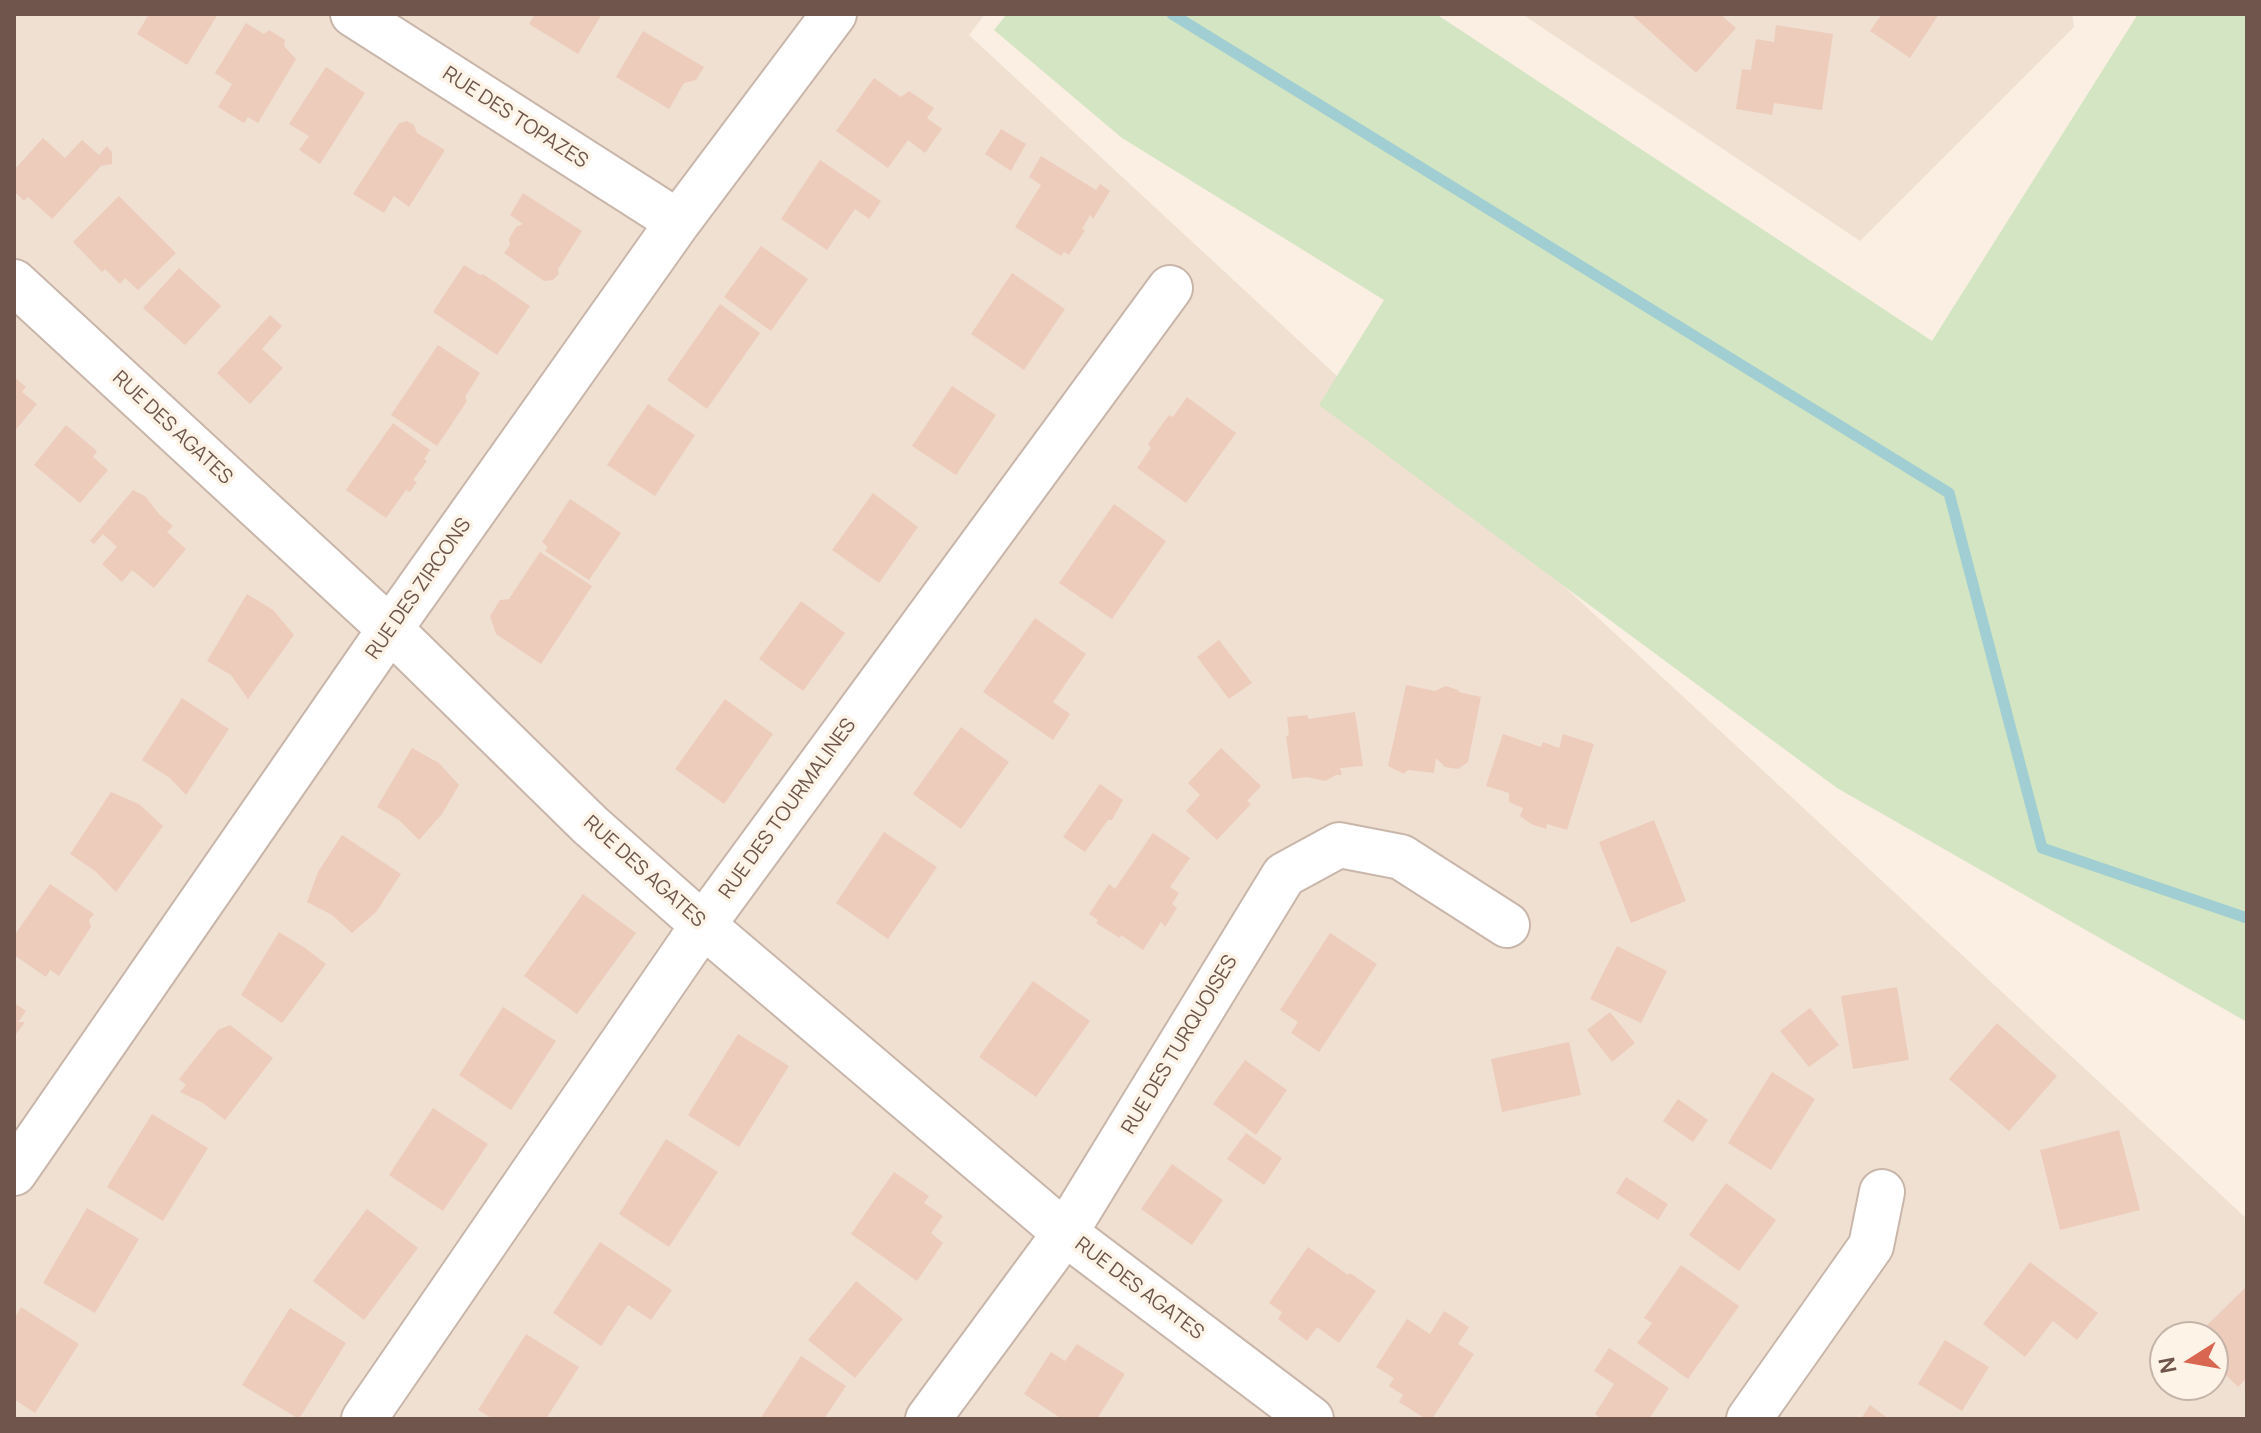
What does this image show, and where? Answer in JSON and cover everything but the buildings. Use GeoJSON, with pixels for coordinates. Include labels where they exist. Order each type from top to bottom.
{"type":"FeatureCollection","features":[{"type":"Feature","properties":{"kind":"street","name":"RUE DES TOPAZES"},"geometry":{"type":"LineString","coordinates":[[353,14],[678,222]]}},
{"type":"Feature","properties":{"kind":"street","name":"RUE DES ZIRCONS"},"geometry":{"type":"LineString","coordinates":[[14,1173],[390,629],[678,222],[834,14]]}},
{"type":"Feature","properties":{"kind":"street","name":"RUE DES AGATES"},"geometry":{"type":"LineString","coordinates":[[14,282],[390,629],[590,825],[703,925],[1065,1233],[1311,1419]]}},
{"type":"Feature","properties":{"kind":"street","name":"RUE DES TOURMALINES"},"geometry":{"type":"LineString","coordinates":[[364,1419],[703,925],[1170,288]]}},
{"type":"Feature","properties":{"kind":"street","name":"RUE DES TURQUOISES"},"geometry":{"type":"LineString","coordinates":[[928,1419],[1065,1233],[1284,875],[1339,845],[1401,857],[1507,925]]}},
{"type":"Feature","properties":{"kind":"street"},"geometry":{"type":"LineString","coordinates":[[1749,1419],[1871,1246],[1882,1192]]}},
{"type":"Feature","properties":{"kind":"shaded area"},"geometry":{"type":"Polygon","coordinates":[[[14,14],[985,14],[969,35],[2247,1219],[2247,1419],[14,1419],[14,14]]]}},
{"type":"Feature","properties":{"kind":"shaded area"},"geometry":{"type":"Polygon","coordinates":[[[1522,14],[2072,14],[2074,27],[1860,241],[1522,14]]]}},
{"type":"Feature","properties":{"kind":"green space"},"geometry":{"type":"Polygon","coordinates":[[[1007,14],[1436,14],[1932,341],[2138,14],[2247,14],[2247,1022],[1837,788],[1319,405],[1384,300],[1122,138],[994,30],[1007,14]]]}},
{"type":"Feature","properties":{"kind":"waterway"},"geometry":{"type":"LineString","coordinates":[[1172,14],[1949,493],[2042,848],[2247,918]]}}]}
